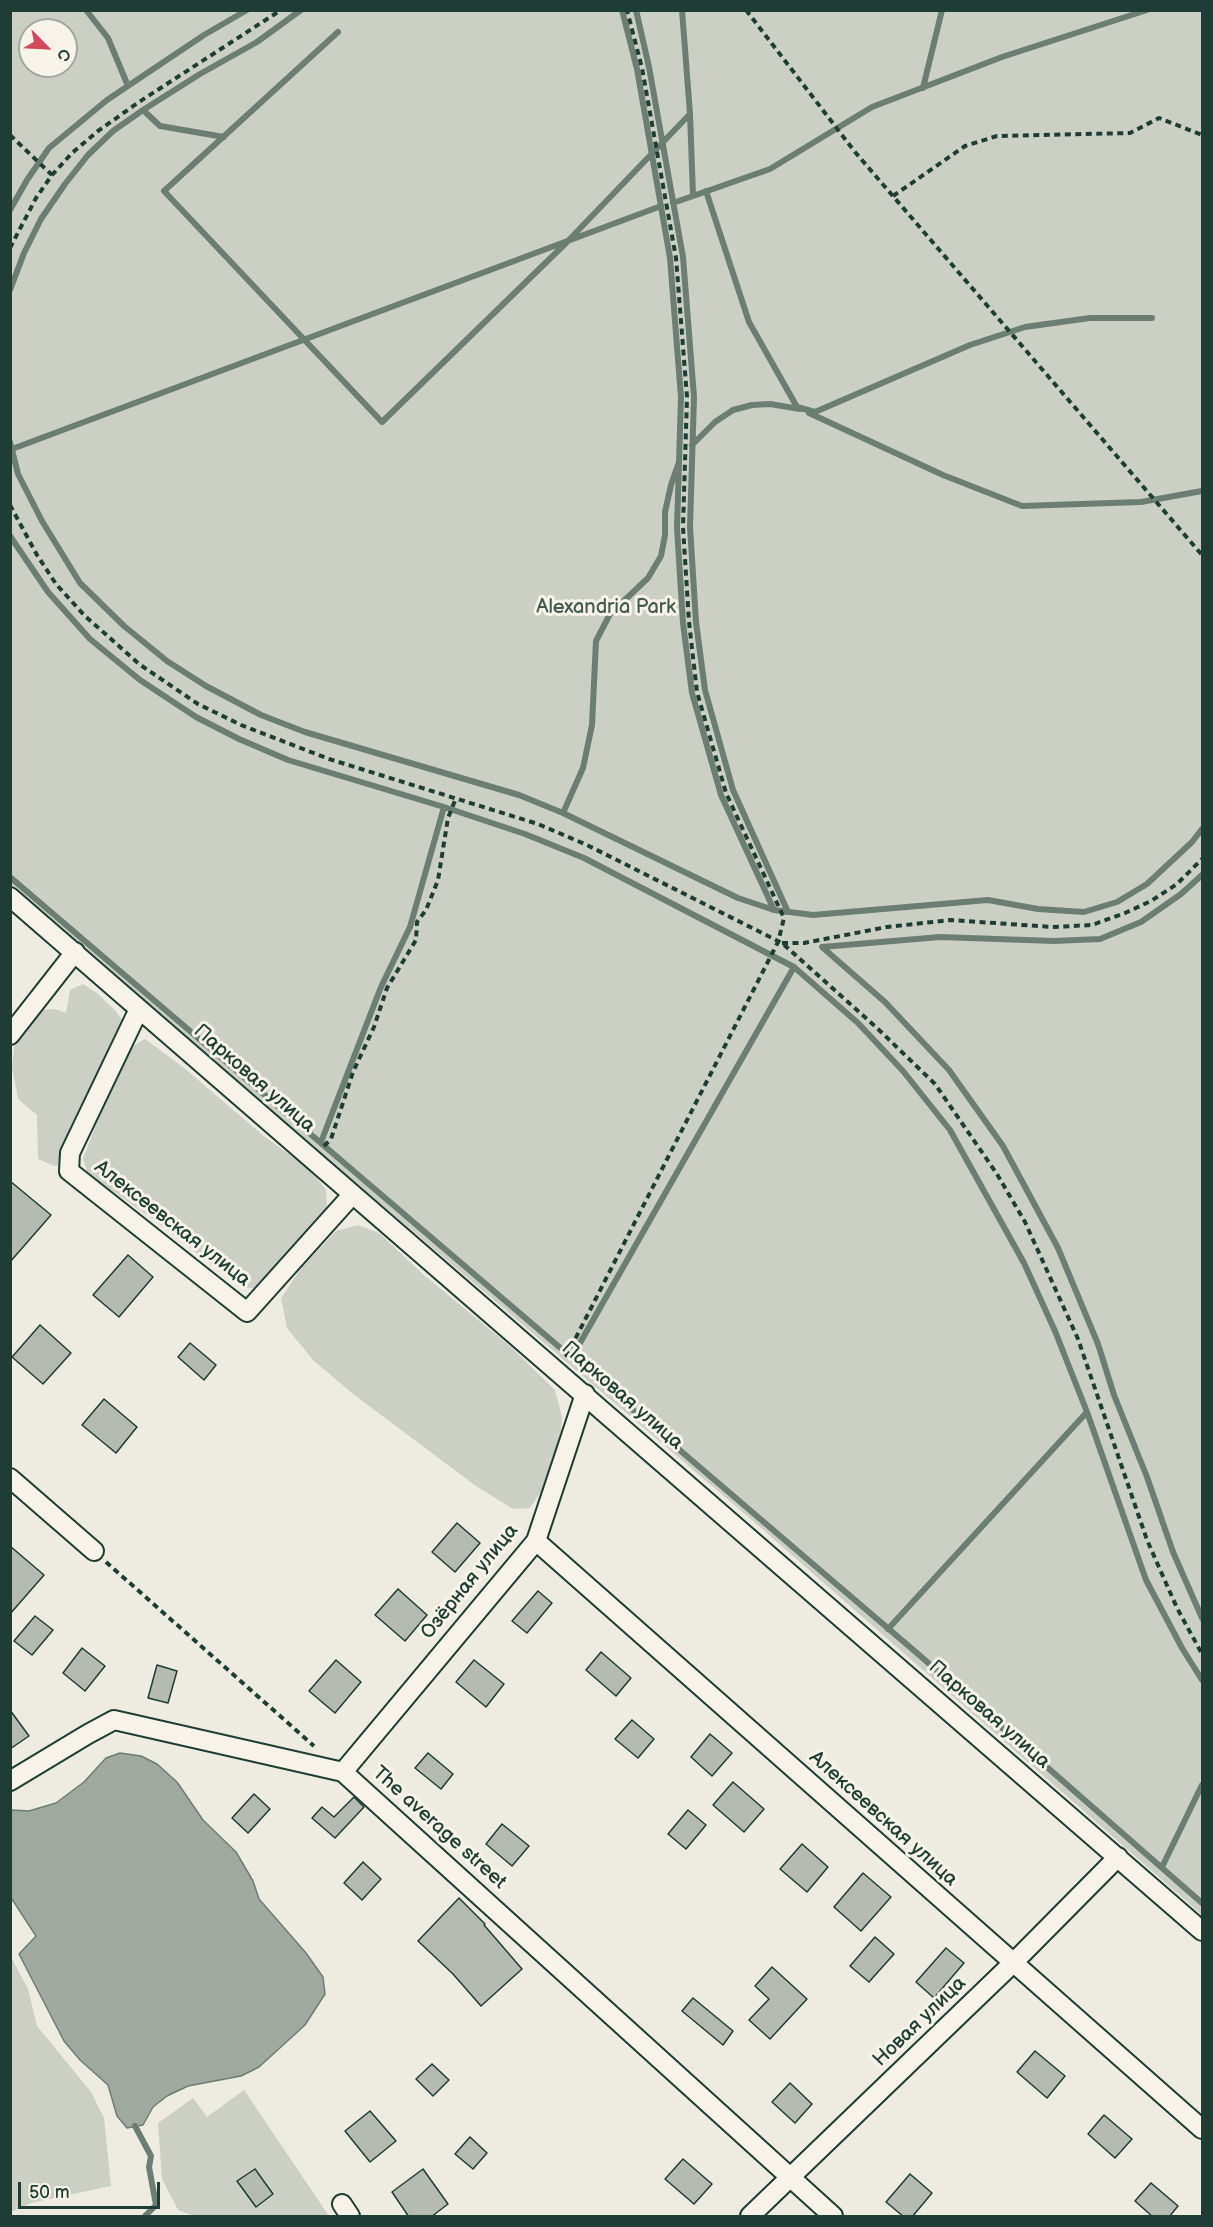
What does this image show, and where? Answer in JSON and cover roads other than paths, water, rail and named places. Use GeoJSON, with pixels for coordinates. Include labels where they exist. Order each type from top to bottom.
{"type":"FeatureCollection","features":[{"type":"Feature","properties":{"kind":"street","name":"Парковая улица"},"geometry":{"type":"LineString","coordinates":[[10,897],[1203,1931]]}},
{"type":"Feature","properties":{"kind":"street"},"geometry":{"type":"LineString","coordinates":[[10,1035],[75,952]]}},
{"type":"Feature","properties":{"kind":"street","name":"Алексеевская улица"},"geometry":{"type":"LineString","coordinates":[[139,1009],[70,1153],[69,1171],[247,1312],[352,1195]]}},
{"type":"Feature","properties":{"kind":"street","name":"Озёрная улица"},"geometry":{"type":"LineString","coordinates":[[343,1772],[536,1541],[585,1394]]}},
{"type":"Feature","properties":{"kind":"street"},"geometry":{"type":"LineString","coordinates":[[10,1478],[94,1551]]}},
{"type":"Feature","properties":{"kind":"street","name":"Алексеевская улица"},"geometry":{"type":"LineString","coordinates":[[536,1541],[1203,2129]]}},
{"type":"Feature","properties":{"kind":"street"},"geometry":{"type":"LineString","coordinates":[[10,1780],[114,1720],[343,1772]]}},
{"type":"Feature","properties":{"kind":"street","name":"The average street"},"geometry":{"type":"LineString","coordinates":[[343,1772],[833,2217]]}},
{"type":"Feature","properties":{"kind":"street","name":"Новая улица"},"geometry":{"type":"LineString","coordinates":[[750,2217],[1013,1963],[1118,1857]]}},
{"type":"Feature","properties":{"kind":"waterway"},"geometry":{"type":"LineString","coordinates":[[86,10],[108,38],[128,86]]}},
{"type":"Feature","properties":{"kind":"waterway"},"geometry":{"type":"LineString","coordinates":[[10,210],[49,148],[107,100],[204,35],[247,10]]}},
{"type":"Feature","properties":{"kind":"waterway"},"geometry":{"type":"LineString","coordinates":[[143,110],[257,42],[301,10]]}},
{"type":"Feature","properties":{"kind":"waterway"},"geometry":{"type":"LineString","coordinates":[[622,10],[637,69],[670,258],[681,397],[677,528],[683,623],[692,693],[721,795],[774,910]]}},
{"type":"Feature","properties":{"kind":"waterway"},"geometry":{"type":"LineString","coordinates":[[636,10],[649,67],[683,257],[694,397],[690,527],[696,622],[705,690],[733,790],[788,912]]}},
{"type":"Feature","properties":{"kind":"waterway"},"geometry":{"type":"LineString","coordinates":[[682,10],[690,114]]}},
{"type":"Feature","properties":{"kind":"waterway"},"geometry":{"type":"LineString","coordinates":[[923,88],[942,10]]}},
{"type":"Feature","properties":{"kind":"waterway"},"geometry":{"type":"LineString","coordinates":[[673,203],[770,169],[872,107],[1002,57],[1147,10]]}},
{"type":"Feature","properties":{"kind":"waterway"},"geometry":{"type":"LineString","coordinates":[[338,32],[164,191],[382,422],[566,243],[690,114],[693,195]]}},
{"type":"Feature","properties":{"kind":"waterway"},"geometry":{"type":"LineString","coordinates":[[10,290],[24,253],[41,219],[88,155],[113,131],[143,110],[160,126],[224,137]]}},
{"type":"Feature","properties":{"kind":"waterway"},"geometry":{"type":"LineString","coordinates":[[706,191],[749,322],[797,407],[815,412],[970,345],[1025,327],[1090,318],[1152,318]]}},
{"type":"Feature","properties":{"kind":"waterway"},"geometry":{"type":"LineString","coordinates":[[12,449],[661,206]]}},
{"type":"Feature","properties":{"kind":"waterway"},"geometry":{"type":"LineString","coordinates":[[692,445],[715,422],[733,410],[752,405],[770,404],[800,409]]}},
{"type":"Feature","properties":{"kind":"waterway"},"geometry":{"type":"LineString","coordinates":[[809,413],[943,475],[1022,506],[1141,502],[1202,491]]}},
{"type":"Feature","properties":{"kind":"waterway"},"geometry":{"type":"LineString","coordinates":[[10,442],[18,474],[42,521],[80,583],[124,626],[167,661],[206,686],[261,715],[305,732],[519,795],[563,813]]}},
{"type":"Feature","properties":{"kind":"waterway"},"geometry":{"type":"LineString","coordinates":[[679,462],[665,512],[665,535],[661,556],[648,578],[610,614],[596,641],[592,725],[583,768],[563,813],[738,898],[774,910],[813,915],[988,900],[1038,909],[1084,912],[1117,902],[1147,884],[1192,842],[1202,829]]}},
{"type":"Feature","properties":{"kind":"waterway"},"geometry":{"type":"LineString","coordinates":[[10,536],[48,592],[90,639],[140,680],[196,717],[288,760],[444,807],[410,927],[381,987],[321,1142]]}},
{"type":"Feature","properties":{"kind":"waterway"},"geometry":{"type":"LineString","coordinates":[[444,807],[525,834],[584,858],[794,967]]}},
{"type":"Feature","properties":{"kind":"waterway"},"geometry":{"type":"LineString","coordinates":[[1202,875],[1181,894],[1141,922],[1100,939],[1054,941],[940,937],[822,947],[885,1002],[949,1070],[1003,1146],[1058,1248],[1098,1344],[1114,1395],[1147,1477],[1173,1552],[1202,1618]]}},
{"type":"Feature","properties":{"kind":"waterway"},"geometry":{"type":"LineString","coordinates":[[10,877],[918,1654],[1202,1903]]}},
{"type":"Feature","properties":{"kind":"waterway"},"geometry":{"type":"LineString","coordinates":[[572,1357],[794,967],[858,1023],[903,1071],[950,1130],[1024,1263],[1055,1331],[1087,1412]]}},
{"type":"Feature","properties":{"kind":"waterway"},"geometry":{"type":"LineString","coordinates":[[888,1629],[1087,1412],[1146,1580],[1182,1648],[1202,1680]]}},
{"type":"Feature","properties":{"kind":"waterway"},"geometry":{"type":"LineString","coordinates":[[1162,1867],[1202,1785]]}},
{"type":"Feature","properties":{"kind":"waterway"},"geometry":{"type":"LineString","coordinates":[[135,2126],[151,2156],[149,2167],[156,2205],[145,2216]]}},
{"type":"Feature","properties":{"kind":"park label","name":"Alexandria Park"},"geometry":{"type":"Point","coordinates":[606,608]}}]}
